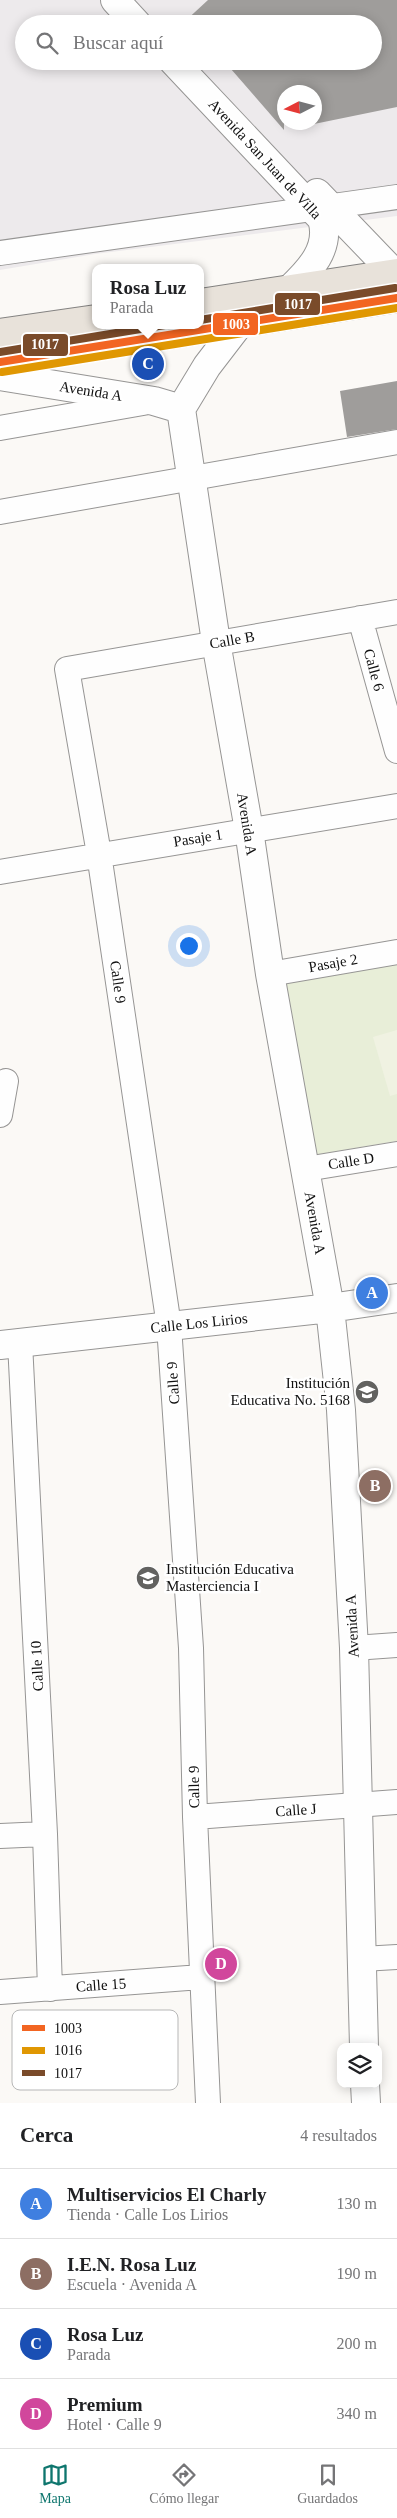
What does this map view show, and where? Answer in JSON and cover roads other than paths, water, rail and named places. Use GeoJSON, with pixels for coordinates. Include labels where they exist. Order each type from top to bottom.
{"type":"FeatureCollection","features":[{"type":"Feature","properties":{"kind":"highway"},"geometry":{"type":"LineString","coordinates":[[204,302],[290,289],[396,281]]}},
{"type":"Feature","properties":{"kind":"highway"},"geometry":{"type":"LineString","coordinates":[[204,329],[240,323],[396,281]]}},
{"type":"Feature","properties":{"kind":"highway"},"geometry":{"type":"LineString","coordinates":[[0,333],[92,320]]}},
{"type":"Feature","properties":{"kind":"highway"},"geometry":{"type":"LineString","coordinates":[[0,362],[203,329]]}},
{"type":"Feature","properties":{"kind":"street"},"geometry":{"type":"LineString","coordinates":[[115,0],[129,15]]}},
{"type":"Feature","properties":{"kind":"street"},"geometry":{"type":"LineString","coordinates":[[132,0],[146,15]]}},
{"type":"Feature","properties":{"kind":"street","name":"Avenida San Juan de Villa"},"geometry":{"type":"LineString","coordinates":[[182,70],[396,281]]}},
{"type":"Feature","properties":{"kind":"street","name":"Avenida San Juan de Villa"},"geometry":{"type":"LineString","coordinates":[[199,70],[321,207],[325,230],[324,240],[313,265],[290,289]]}},
{"type":"Feature","properties":{"kind":"street"},"geometry":{"type":"LineString","coordinates":[[0,253],[397,197]]}},
{"type":"Feature","properties":{"kind":"street"},"geometry":{"type":"LineString","coordinates":[[180,409],[206,366],[240,323]]}},
{"type":"Feature","properties":{"kind":"street","name":"Avenida A"},"geometry":{"type":"LineString","coordinates":[[0,376],[154,401],[180,409],[193,479],[216,642],[249,830],[270,974],[330,1308],[341,1410],[354,1648],[364,2043]]}},
{"type":"Feature","properties":{"kind":"street"},"geometry":{"type":"LineString","coordinates":[[0,428],[154,401]]}},
{"type":"Feature","properties":{"kind":"street"},"geometry":{"type":"LineString","coordinates":[[0,512],[397,442]]}},
{"type":"Feature","properties":{"kind":"street","name":"Calle B"},"geometry":{"type":"LineString","coordinates":[[67,669],[397,612]]}},
{"type":"Feature","properties":{"kind":"street","name":"Calle 6"},"geometry":{"type":"LineString","coordinates":[[360,618],[397,750]]}},
{"type":"Feature","properties":{"kind":"street","name":"Calle 9"},"geometry":{"type":"LineString","coordinates":[[67,669],[99,854],[169,1326],[191,1648],[195,1817],[208,2103]]}},
{"type":"Feature","properties":{"kind":"street","name":"Pasaje 1"},"geometry":{"type":"LineString","coordinates":[[0,872],[99,854],[397,806]]}},
{"type":"Feature","properties":{"kind":"street","name":"Pasaje 2"},"geometry":{"type":"LineString","coordinates":[[270,974],[397,952]]}},
{"type":"Feature","properties":{"kind":"street"},"geometry":{"type":"LineString","coordinates":[[0,1115],[6,1081]]}},
{"type":"Feature","properties":{"kind":"street","name":"Calle D"},"geometry":{"type":"LineString","coordinates":[[306,1169],[397,1154]]}},
{"type":"Feature","properties":{"kind":"street","name":"Calle Los Lirios"},"geometry":{"type":"LineString","coordinates":[[10,1344],[330,1308],[397,1298]]}},
{"type":"Feature","properties":{"kind":"street","name":"Calle 10"},"geometry":{"type":"LineString","coordinates":[[10,1344],[45,1834],[50,1989]]}},
{"type":"Feature","properties":{"kind":"street"},"geometry":{"type":"LineString","coordinates":[[354,1648],[397,1645]]}},
{"type":"Feature","properties":{"kind":"street","name":"Calle J"},"geometry":{"type":"LineString","coordinates":[[195,1817],[397,1802]]}},
{"type":"Feature","properties":{"kind":"street"},"geometry":{"type":"LineString","coordinates":[[0,1836],[45,1834]]}},
{"type":"Feature","properties":{"kind":"street"},"geometry":{"type":"LineString","coordinates":[[362,1959],[397,1956]]}},
{"type":"Feature","properties":{"kind":"street","name":"Calle 15"},"geometry":{"type":"LineString","coordinates":[[0,1992],[201,1977]]}},
{"type":"Feature","properties":{"kind":"street"},"geometry":{"type":"LineString","coordinates":[[366,2088],[366,2103]]}},
{"type":"Feature","properties":{"kind":"place","name":"Rosa Luz"},"geometry":{"type":"Point","coordinates":[148,364]}},
{"type":"Feature","properties":{"kind":"place","name":"Multiservicios El Charly"},"geometry":{"type":"Point","coordinates":[372,1293]}},
{"type":"Feature","properties":{"kind":"place","name":"Institución Educativa No. 5168"},"geometry":{"type":"Point","coordinates":[367,1392]}},
{"type":"Feature","properties":{"kind":"place","name":"I.E.N. Rosa Luz"},"geometry":{"type":"Point","coordinates":[375,1486]}},
{"type":"Feature","properties":{"kind":"place","name":"Institución Educativa Masterciencia I"},"geometry":{"type":"Point","coordinates":[148,1578]}},
{"type":"Feature","properties":{"kind":"place","name":"Premium"},"geometry":{"type":"Point","coordinates":[221,1964]}}]}
